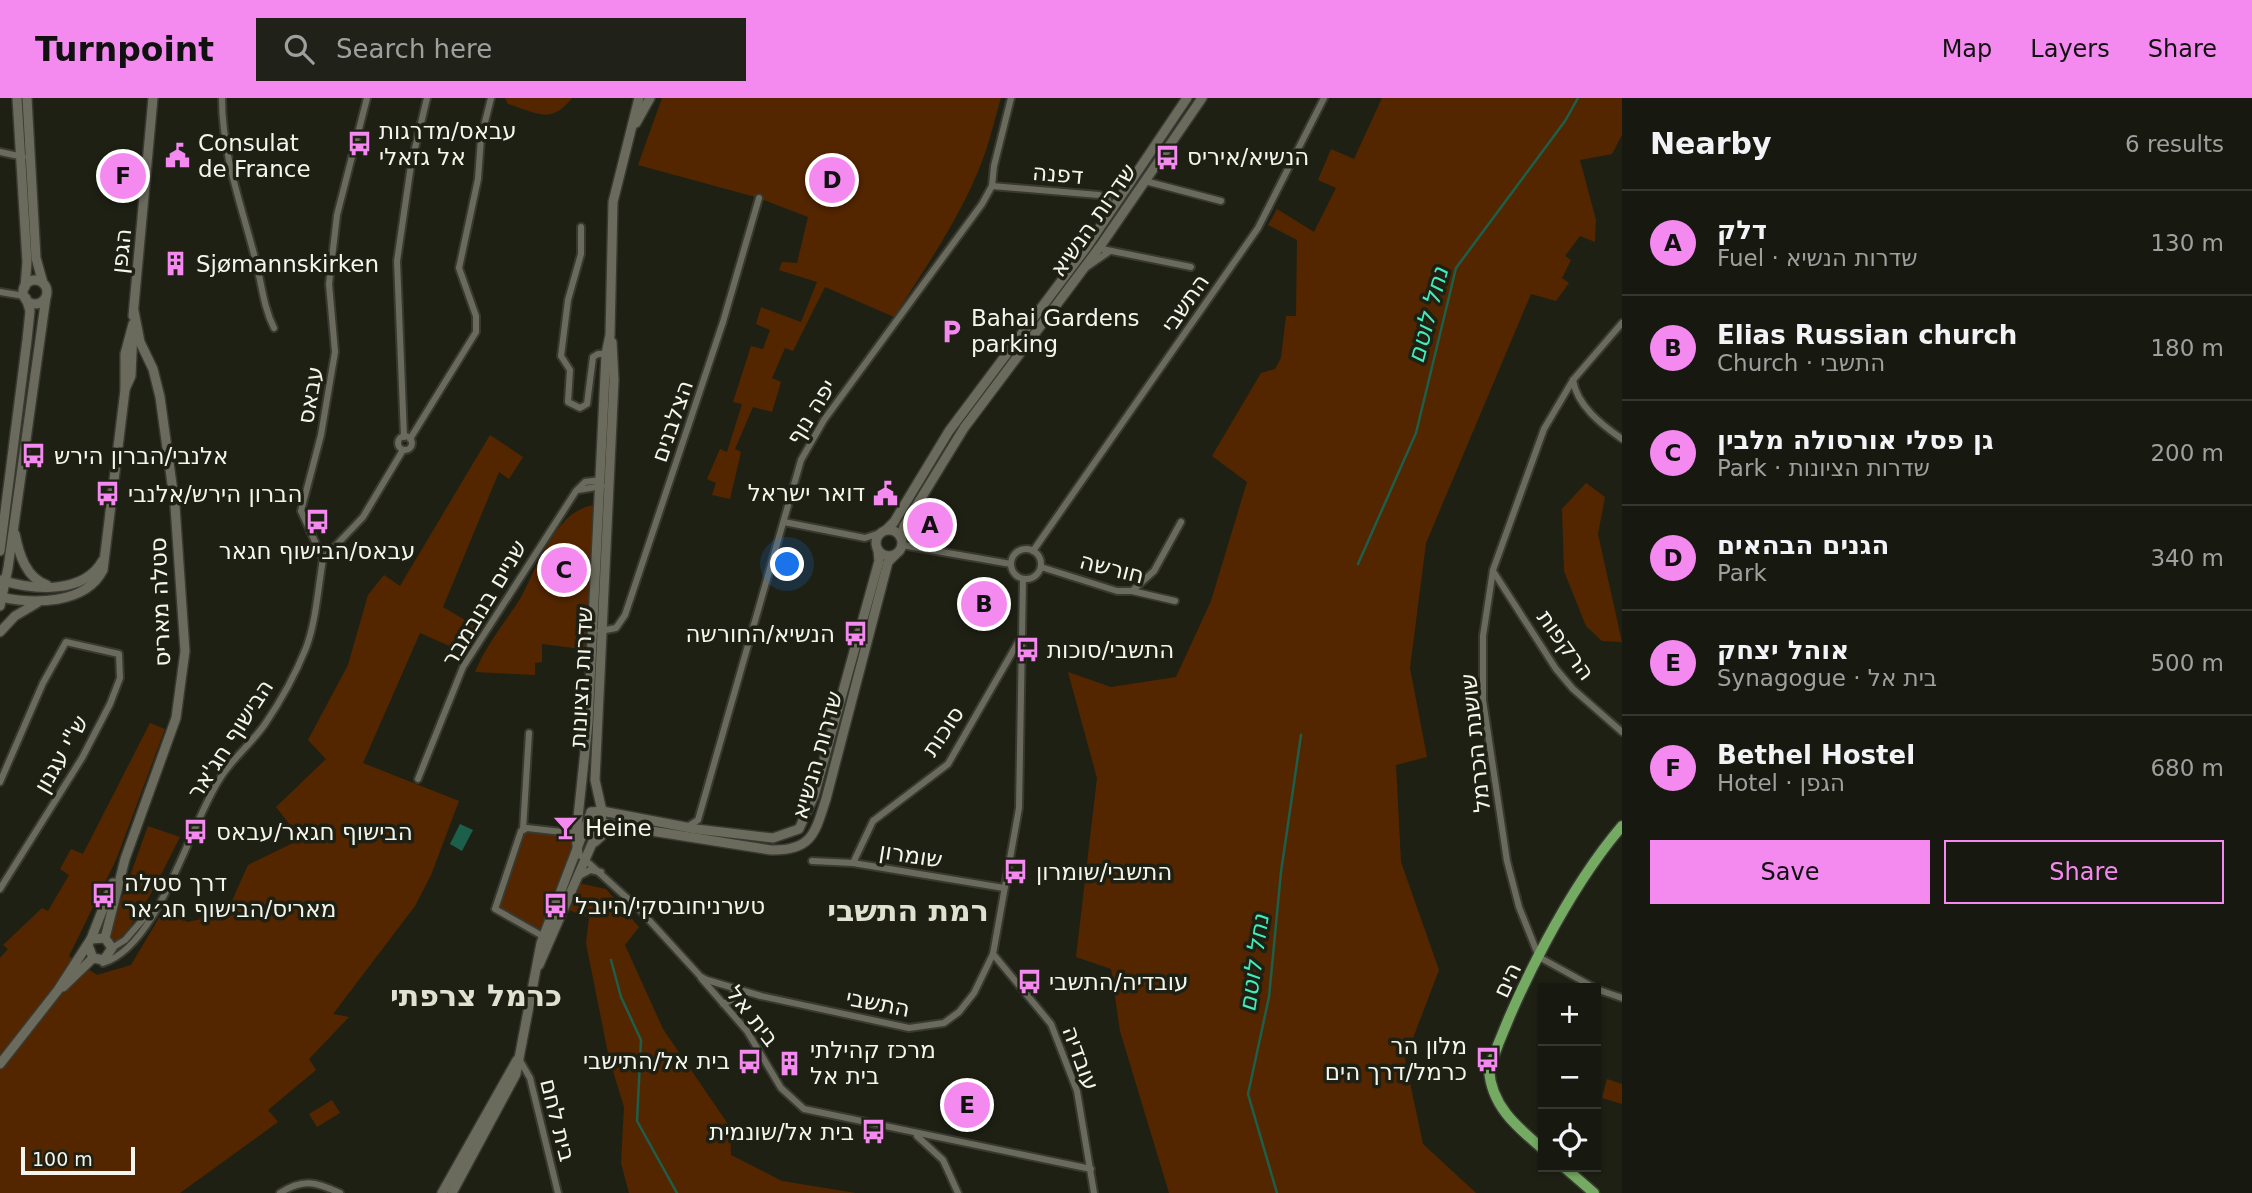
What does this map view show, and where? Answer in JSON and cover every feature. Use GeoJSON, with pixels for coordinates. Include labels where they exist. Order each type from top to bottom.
{"type":"FeatureCollection","features":[{"type":"Feature","properties":{"kind":"main road","name":"הים"},"geometry":{"type":"LineString","coordinates":[[1538,1144],[1503,1112],[1489,1083],[1489,1069],[1539,957],[1576,888],[1622,826]]}},
{"type":"Feature","properties":{"kind":"main road"},"geometry":{"type":"LineString","coordinates":[[1570,1172],[1594,1193]]}},
{"type":"Feature","properties":{"kind":"street"},"geometry":{"type":"LineString","coordinates":[[0,551],[29,320],[25,294],[27,261],[17,98]]}},
{"type":"Feature","properties":{"kind":"street"},"geometry":{"type":"LineString","coordinates":[[27,98],[36,258],[46,297],[1,601],[38,603],[57,599],[88,587],[100,576],[129,355]]}},
{"type":"Feature","properties":{"kind":"street","name":"הגפן"},"geometry":{"type":"LineString","coordinates":[[129,355],[153,98]]}},
{"type":"Feature","properties":{"kind":"street"},"geometry":{"type":"LineString","coordinates":[[222,98],[222,130],[230,172],[257,265],[267,313],[274,328]]}},
{"type":"Feature","properties":{"kind":"street","name":"עבאס"},"geometry":{"type":"LineString","coordinates":[[323,559],[301,511],[321,435],[335,352],[329,284],[337,215],[368,98]]}},
{"type":"Feature","properties":{"kind":"street"},"geometry":{"type":"LineString","coordinates":[[323,559],[363,517],[403,450],[410,448],[407,438],[397,261],[411,165],[427,98]]}},
{"type":"Feature","properties":{"kind":"street"},"geometry":{"type":"LineString","coordinates":[[407,438],[476,332],[476,316],[459,268],[478,178],[481,138],[491,98]]}},
{"type":"Feature","properties":{"kind":"street","name":"שדרות הציונות"},"geometry":{"type":"LineString","coordinates":[[583,782],[610,483],[614,380],[610,335],[613,202],[639,98]]}},
{"type":"Feature","properties":{"kind":"street","name":"שדרות הציונות"},"geometry":{"type":"LineString","coordinates":[[632,131],[650,98]]}},
{"type":"Feature","properties":{"kind":"street","name":"יפה נוף"},"geometry":{"type":"LineString","coordinates":[[698,820],[797,471],[811,439],[992,186],[1011,98]]}},
{"type":"Feature","properties":{"kind":"street","name":"שדרות הנשיא"},"geometry":{"type":"LineString","coordinates":[[883,532],[894,522],[962,413],[1086,248],[1187,98]]}},
{"type":"Feature","properties":{"kind":"street","name":"שדרות הנשיא"},"geometry":{"type":"LineString","coordinates":[[902,541],[904,526],[964,428],[1099,248],[1202,98]]}},
{"type":"Feature","properties":{"kind":"street","name":"התשבי"},"geometry":{"type":"LineString","coordinates":[[1033,551],[1258,228],[1324,98]]}},
{"type":"Feature","properties":{"kind":"street"},"geometry":{"type":"LineString","coordinates":[[0,152],[20,155],[31,170]]}},
{"type":"Feature","properties":{"kind":"street"},"geometry":{"type":"LineString","coordinates":[[1145,181],[1221,201]]}},
{"type":"Feature","properties":{"kind":"street","name":"דפנה"},"geometry":{"type":"LineString","coordinates":[[992,186],[1099,195],[1107,198],[1112,210]]}},
{"type":"Feature","properties":{"kind":"street","name":"הצלבנים"},"geometry":{"type":"LineString","coordinates":[[598,631],[615,628],[625,615],[723,323],[759,198]]}},
{"type":"Feature","properties":{"kind":"street"},"geometry":{"type":"LineString","coordinates":[[581,228],[581,254],[568,300],[561,356],[570,370],[569,405],[580,408],[587,404],[593,357],[606,354]]}},
{"type":"Feature","properties":{"kind":"street"},"geometry":{"type":"LineString","coordinates":[[1086,248],[1099,248],[1191,267]]}},
{"type":"Feature","properties":{"kind":"street"},"geometry":{"type":"LineString","coordinates":[[1083,269],[1112,251]]}},
{"type":"Feature","properties":{"kind":"street"},"geometry":{"type":"LineString","coordinates":[[25,294],[33,280],[43,283]]}},
{"type":"Feature","properties":{"kind":"street"},"geometry":{"type":"LineString","coordinates":[[0,292],[25,294],[37,303],[46,297]]}},
{"type":"Feature","properties":{"kind":"street","name":"סטלה מאריס"},"geometry":{"type":"LineString","coordinates":[[0,1064],[58,990],[90,942],[125,859],[176,718],[185,651],[175,506],[152,366],[140,342],[134,311]]}},
{"type":"Feature","properties":{"kind":"street","name":"שושנת הכרמל"},"geometry":{"type":"LineString","coordinates":[[1539,957],[1519,907],[1507,861],[1483,699],[1483,636],[1493,570],[1544,429],[1573,380],[1622,323]]}},
{"type":"Feature","properties":{"kind":"street","name":"שדרות הציונות"},"geometry":{"type":"LineString","coordinates":[[603,811],[595,780],[599,483],[606,354],[610,335]]}},
{"type":"Feature","properties":{"kind":"street"},"geometry":{"type":"LineString","coordinates":[[129,355],[152,366]]}},
{"type":"Feature","properties":{"kind":"street"},"geometry":{"type":"LineString","coordinates":[[129,355],[131,376]]}},
{"type":"Feature","properties":{"kind":"street"},"geometry":{"type":"LineString","coordinates":[[125,390],[131,376],[142,366],[152,366]]}},
{"type":"Feature","properties":{"kind":"street"},"geometry":{"type":"LineString","coordinates":[[1573,380],[1580,400],[1604,426],[1622,439]]}},
{"type":"Feature","properties":{"kind":"street","name":"שניים בנובמבר"},"geometry":{"type":"LineString","coordinates":[[418,779],[463,667],[576,491],[599,483],[610,483]]}},
{"type":"Feature","properties":{"kind":"street"},"geometry":{"type":"LineString","coordinates":[[784,522],[865,538],[886,555],[895,555],[902,541]]}},
{"type":"Feature","properties":{"kind":"street"},"geometry":{"type":"LineString","coordinates":[[1132,591],[1154,571],[1181,522]]}},
{"type":"Feature","properties":{"kind":"street"},"geometry":{"type":"LineString","coordinates":[[13,526],[26,567],[40,583],[52,587]]}},
{"type":"Feature","properties":{"kind":"street"},"geometry":{"type":"LineString","coordinates":[[865,538],[894,530],[902,541],[1011,564]]}},
{"type":"Feature","properties":{"kind":"street"},"geometry":{"type":"LineString","coordinates":[[877,548],[883,532]]}},
{"type":"Feature","properties":{"kind":"street","name":"שדרות הנשיא"},"geometry":{"type":"LineString","coordinates":[[591,812],[603,811],[705,831],[780,838],[793,833],[803,824],[838,713],[879,561],[877,548]]}},
{"type":"Feature","properties":{"kind":"street"},"geometry":{"type":"LineString","coordinates":[[1033,551],[1039,558],[1041,567],[1036,575],[1023,579],[1016,575],[1011,564],[1018,552],[1033,551]]}},
{"type":"Feature","properties":{"kind":"street","name":"שדרות הנשיא"},"geometry":{"type":"LineString","coordinates":[[601,823],[771,850],[797,847],[814,836],[843,741],[888,562],[895,555]]}},
{"type":"Feature","properties":{"kind":"street"},"geometry":{"type":"LineString","coordinates":[[3,581],[52,587],[83,580],[97,569],[104,558]]}},
{"type":"Feature","properties":{"kind":"street","name":"הבישוף חג'אר"},"geometry":{"type":"LineString","coordinates":[[95,959],[107,962],[128,947],[145,928],[221,776],[266,723],[306,647],[323,559]]}},
{"type":"Feature","properties":{"kind":"street","name":"חורשה"},"geometry":{"type":"LineString","coordinates":[[1041,567],[1117,591],[1132,591],[1175,601]]}},
{"type":"Feature","properties":{"kind":"street","name":"הרקפות"},"geometry":{"type":"LineString","coordinates":[[1493,570],[1556,669],[1573,689],[1622,732]]}},
{"type":"Feature","properties":{"kind":"street","name":"התשבי"},"geometry":{"type":"LineString","coordinates":[[582,856],[602,872],[700,976],[730,987],[896,1026],[922,1028],[944,1023],[959,1012],[974,993],[993,954],[1020,808],[1023,579]]}},
{"type":"Feature","properties":{"kind":"street"},"geometry":{"type":"LineString","coordinates":[[0,632],[15,616],[38,603]]}},
{"type":"Feature","properties":{"kind":"street","name":"סוכות"},"geometry":{"type":"LineString","coordinates":[[853,863],[873,821],[948,764],[1021,637]]}},
{"type":"Feature","properties":{"kind":"street","name":"ש\"י עגנון"},"geometry":{"type":"LineString","coordinates":[[0,782],[43,683],[65,642],[93,646],[119,654],[120,678],[82,758],[0,889]]}},
{"type":"Feature","properties":{"kind":"street"},"geometry":{"type":"LineString","coordinates":[[529,733],[523,830],[495,909],[548,937]]}},
{"type":"Feature","properties":{"kind":"street"},"geometry":{"type":"LineString","coordinates":[[548,937],[577,877],[582,856],[591,812],[583,782]]}},
{"type":"Feature","properties":{"kind":"street"},"geometry":{"type":"LineString","coordinates":[[582,856],[576,830],[583,782]]}},
{"type":"Feature","properties":{"kind":"street"},"geometry":{"type":"LineString","coordinates":[[593,844],[603,811]]}},
{"type":"Feature","properties":{"kind":"street"},"geometry":{"type":"LineString","coordinates":[[591,812],[601,823]]}},
{"type":"Feature","properties":{"kind":"street"},"geometry":{"type":"LineString","coordinates":[[686,827],[698,820],[705,831]]}},
{"type":"Feature","properties":{"kind":"street"},"geometry":{"type":"LineString","coordinates":[[452,1193],[513,1081],[539,965],[582,856],[605,833],[623,827]]}},
{"type":"Feature","properties":{"kind":"street"},"geometry":{"type":"LineString","coordinates":[[523,830],[571,833],[576,830]]}},
{"type":"Feature","properties":{"kind":"street","name":"סטלה מאריס"},"geometry":{"type":"LineString","coordinates":[[105,938],[125,859]]}},
{"type":"Feature","properties":{"kind":"street","name":"שומרון"},"geometry":{"type":"LineString","coordinates":[[812,861],[853,863],[1004,888]]}},
{"type":"Feature","properties":{"kind":"street"},"geometry":{"type":"LineString","coordinates":[[577,877],[590,870],[602,872]]}},
{"type":"Feature","properties":{"kind":"street","name":"הבישוף חג'אר"},"geometry":{"type":"LineString","coordinates":[[112,948],[125,940],[164,893]]}},
{"type":"Feature","properties":{"kind":"street"},"geometry":{"type":"LineString","coordinates":[[95,959],[90,942],[105,938],[112,948]]}},
{"type":"Feature","properties":{"kind":"street","name":"סטלה מאריס"},"geometry":{"type":"LineString","coordinates":[[58,990],[95,959],[107,958],[112,948]]}},
{"type":"Feature","properties":{"kind":"street","name":"עובדיה"},"geometry":{"type":"LineString","coordinates":[[993,954],[1051,1024],[1077,1091],[1094,1193]]}},
{"type":"Feature","properties":{"kind":"street"},"geometry":{"type":"LineString","coordinates":[[1539,957],[1584,983]]}},
{"type":"Feature","properties":{"kind":"street","name":"בית אל"},"geometry":{"type":"LineString","coordinates":[[700,976],[756,1043],[781,1088],[798,1105],[811,1112],[1091,1169]]}},
{"type":"Feature","properties":{"kind":"street"},"geometry":{"type":"LineString","coordinates":[[716,996],[730,987],[733,999],[723,1004]]}},
{"type":"Feature","properties":{"kind":"street"},"geometry":{"type":"LineString","coordinates":[[1601,991],[1622,999]]}},
{"type":"Feature","properties":{"kind":"street"},"geometry":{"type":"LineString","coordinates":[[442,1193],[519,1059]]}},
{"type":"Feature","properties":{"kind":"street","name":"בית לחם"},"geometry":{"type":"LineString","coordinates":[[519,1059],[525,1065],[530,1078],[558,1193]]}},
{"type":"Feature","properties":{"kind":"street"},"geometry":{"type":"LineString","coordinates":[[913,1133],[943,1160],[958,1193]]}},
{"type":"Feature","properties":{"kind":"street"},"geometry":{"type":"LineString","coordinates":[[280,1193],[298,1183],[309,1181],[340,1193]]}},
{"type":"Feature","properties":{"kind":"shaded area"},"geometry":{"type":"Polygon","coordinates":[[[505,98],[572,98],[557,112],[543,114],[508,104],[505,98]]]}},
{"type":"Feature","properties":{"kind":"shaded area"},"geometry":{"type":"Polygon","coordinates":[[[662,98],[1001,98],[984,156],[966,198],[944,239],[894,317],[825,287],[793,351],[785,348],[772,378],[781,382],[772,412],[753,407],[735,449],[741,452],[730,499],[712,495],[716,483],[707,479],[720,449],[727,452],[742,404],[733,402],[751,346],[763,349],[770,330],[756,324],[761,307],[801,322],[817,282],[779,270],[782,262],[797,263],[808,217],[759,198],[638,165],[662,98]]]}},
{"type":"Feature","properties":{"kind":"shaded area"},"geometry":{"type":"Polygon","coordinates":[[[1382,98],[1622,98],[1622,135],[1612,154],[1580,160],[1596,220],[1595,242],[1580,236],[1565,256],[1571,260],[1562,278],[1569,283],[1556,301],[1531,294],[1426,543],[1410,668],[1427,757],[1396,765],[1401,862],[1439,970],[1405,1059],[1423,1144],[1476,1193],[1169,1193],[1120,1031],[1111,969],[1076,957],[1097,778],[1068,672],[1111,687],[1176,677],[1211,601],[1247,482],[1212,456],[1261,373],[1275,369],[1281,358],[1286,316],[1296,316],[1297,240],[1268,225],[1277,209],[1314,232],[1336,188],[1318,180],[1331,149],[1354,159],[1382,98]]]}},
{"type":"Feature","properties":{"kind":"shaded area"},"geometry":{"type":"Polygon","coordinates":[[[490,435],[523,457],[509,479],[499,472],[443,607],[475,626],[461,651],[420,633],[363,763],[459,801],[431,875],[415,906],[333,1014],[349,1017],[309,1059],[316,1070],[268,1110],[278,1122],[180,1193],[0,1193],[0,958],[8,949],[3,945],[42,908],[48,911],[69,875],[60,869],[71,849],[83,854],[150,723],[165,729],[116,860],[69,956],[97,975],[131,965],[166,906],[187,922],[226,914],[248,865],[301,839],[276,807],[326,759],[308,740],[348,665],[368,595],[384,575],[400,586],[490,435]]]}},
{"type":"Feature","properties":{"kind":"shaded area"},"geometry":{"type":"Polygon","coordinates":[[[1586,483],[1605,497],[1598,534],[1622,642],[1602,641],[1586,626],[1564,571],[1562,509],[1586,483]]]}},
{"type":"Feature","properties":{"kind":"shaded area"},"geometry":{"type":"Polygon","coordinates":[[[595,505],[589,650],[542,644],[542,662],[535,663],[535,675],[475,672],[520,599],[558,529],[581,509],[595,505]]]}},
{"type":"Feature","properties":{"kind":"shaded area"},"geometry":{"type":"Polygon","coordinates":[[[460,824],[473,830],[462,851],[450,844],[460,824]]]}},
{"type":"Feature","properties":{"kind":"shaded area"},"geometry":{"type":"Polygon","coordinates":[[[148,826],[180,837],[138,915],[118,939],[110,942],[109,934],[148,826]]]}},
{"type":"Feature","properties":{"kind":"shaded area"},"geometry":{"type":"Polygon","coordinates":[[[529,830],[573,837],[573,857],[541,932],[500,908],[522,834],[529,830]]]}},
{"type":"Feature","properties":{"kind":"shaded area"},"geometry":{"type":"Polygon","coordinates":[[[578,883],[606,889],[639,927],[625,945],[663,1029],[730,1127],[731,1155],[782,1181],[856,1193],[629,1193],[621,1163],[624,1107],[609,1058],[586,943],[589,918],[569,910],[578,883]]]}},
{"type":"Feature","properties":{"kind":"shaded area"},"geometry":{"type":"Polygon","coordinates":[[[1607,1079],[1622,1084],[1622,1104],[1602,1098],[1607,1079]]]}},
{"type":"Feature","properties":{"kind":"shaded area"},"geometry":{"type":"Polygon","coordinates":[[[332,1100],[340,1113],[317,1127],[309,1114],[332,1100]]]}},
{"type":"Feature","properties":{"kind":"waterway","name":"נחל לוטם"},"geometry":{"type":"LineString","coordinates":[[1358,564],[1416,433],[1456,268],[1565,121],[1578,98]]}},
{"type":"Feature","properties":{"kind":"waterway","name":"נחל לוטם"},"geometry":{"type":"LineString","coordinates":[[1277,1193],[1248,1094],[1269,997],[1281,872],[1301,735]]}},
{"type":"Feature","properties":{"kind":"waterway"},"geometry":{"type":"LineString","coordinates":[[611,960],[621,997],[641,1040],[637,1121],[677,1193]]}},
{"type":"Feature","properties":{"kind":"place","name":"עבאס/מדרגות אל גזאלי"},"geometry":{"type":"Point","coordinates":[359,144]}},
{"type":"Feature","properties":{"kind":"place","name":"Consulat de France"},"geometry":{"type":"Point","coordinates":[178,156]}},
{"type":"Feature","properties":{"kind":"place","name":"הנשיא/איריס"},"geometry":{"type":"Point","coordinates":[1167,157]}},
{"type":"Feature","properties":{"kind":"place","name":"Bethel Hostel"},"geometry":{"type":"Point","coordinates":[123,176]}},
{"type":"Feature","properties":{"kind":"place","name":"הגנים הבהאים"},"geometry":{"type":"Point","coordinates":[832,180]}},
{"type":"Feature","properties":{"kind":"place","name":"Sjømannskirken"},"geometry":{"type":"Point","coordinates":[176,264]}},
{"type":"Feature","properties":{"kind":"place","name":"Bahai Gardens parking"},"geometry":{"type":"Point","coordinates":[951,331]}},
{"type":"Feature","properties":{"kind":"place","name":"אלנבי/הברון הירש"},"geometry":{"type":"Point","coordinates":[34,456]}},
{"type":"Feature","properties":{"kind":"place","name":"דואר ישראל"},"geometry":{"type":"Point","coordinates":[885,493]}},
{"type":"Feature","properties":{"kind":"place","name":"הברון הירש/אלנבי"},"geometry":{"type":"Point","coordinates":[108,494]}},
{"type":"Feature","properties":{"kind":"place","name":"עבאס/הבישוף חגאר"},"geometry":{"type":"Point","coordinates":[317,521]}},
{"type":"Feature","properties":{"kind":"place","name":"דלק"},"geometry":{"type":"Point","coordinates":[930,525]}},
{"type":"Feature","properties":{"kind":"place","name":"גן פסלי אורסולה מלבין"},"geometry":{"type":"Point","coordinates":[564,570]}},
{"type":"Feature","properties":{"kind":"place","name":"Elias Russian church"},"geometry":{"type":"Point","coordinates":[984,604]}},
{"type":"Feature","properties":{"kind":"place","name":"הנשיא/החורשה"},"geometry":{"type":"Point","coordinates":[855,634]}},
{"type":"Feature","properties":{"kind":"place","name":"התשבי/סוכות"},"geometry":{"type":"Point","coordinates":[1027,650]}},
{"type":"Feature","properties":{"kind":"place","name":"Heine"},"geometry":{"type":"Point","coordinates":[565,828]}},
{"type":"Feature","properties":{"kind":"place","name":"הבישוף חגאר/עבאס"},"geometry":{"type":"Point","coordinates":[196,832]}},
{"type":"Feature","properties":{"kind":"place","name":"התשבי/שומרון"},"geometry":{"type":"Point","coordinates":[1016,872]}},
{"type":"Feature","properties":{"kind":"place","name":"דרך סטלה מאריס/הבישוף חג׳אר"},"geometry":{"type":"Point","coordinates":[104,896]}},
{"type":"Feature","properties":{"kind":"place","name":"טשרניחובסקי/היובל"},"geometry":{"type":"Point","coordinates":[555,906]}},
{"type":"Feature","properties":{"kind":"place","name":"עובדיה/התשבי"},"geometry":{"type":"Point","coordinates":[1029,982]}},
{"type":"Feature","properties":{"kind":"place","name":"מלון הר כרמל/דרך הים"},"geometry":{"type":"Point","coordinates":[1487,1059]}},
{"type":"Feature","properties":{"kind":"place","name":"בית אל/התישבי"},"geometry":{"type":"Point","coordinates":[750,1061]}},
{"type":"Feature","properties":{"kind":"place","name":"מרכז קהילתי בית אל"},"geometry":{"type":"Point","coordinates":[790,1063]}},
{"type":"Feature","properties":{"kind":"place","name":"אוהל יצחק"},"geometry":{"type":"Point","coordinates":[967,1105]}},
{"type":"Feature","properties":{"kind":"place","name":"בית אל/שונמית"},"geometry":{"type":"Point","coordinates":[874,1132]}},
{"type":"Feature","properties":{"kind":"district","name":"רמת התשבי"},"geometry":{"type":"Point","coordinates":[908,910]}},
{"type":"Feature","properties":{"kind":"district","name":"כרמל צרפתי"},"geometry":{"type":"Point","coordinates":[476,995]}}]}
